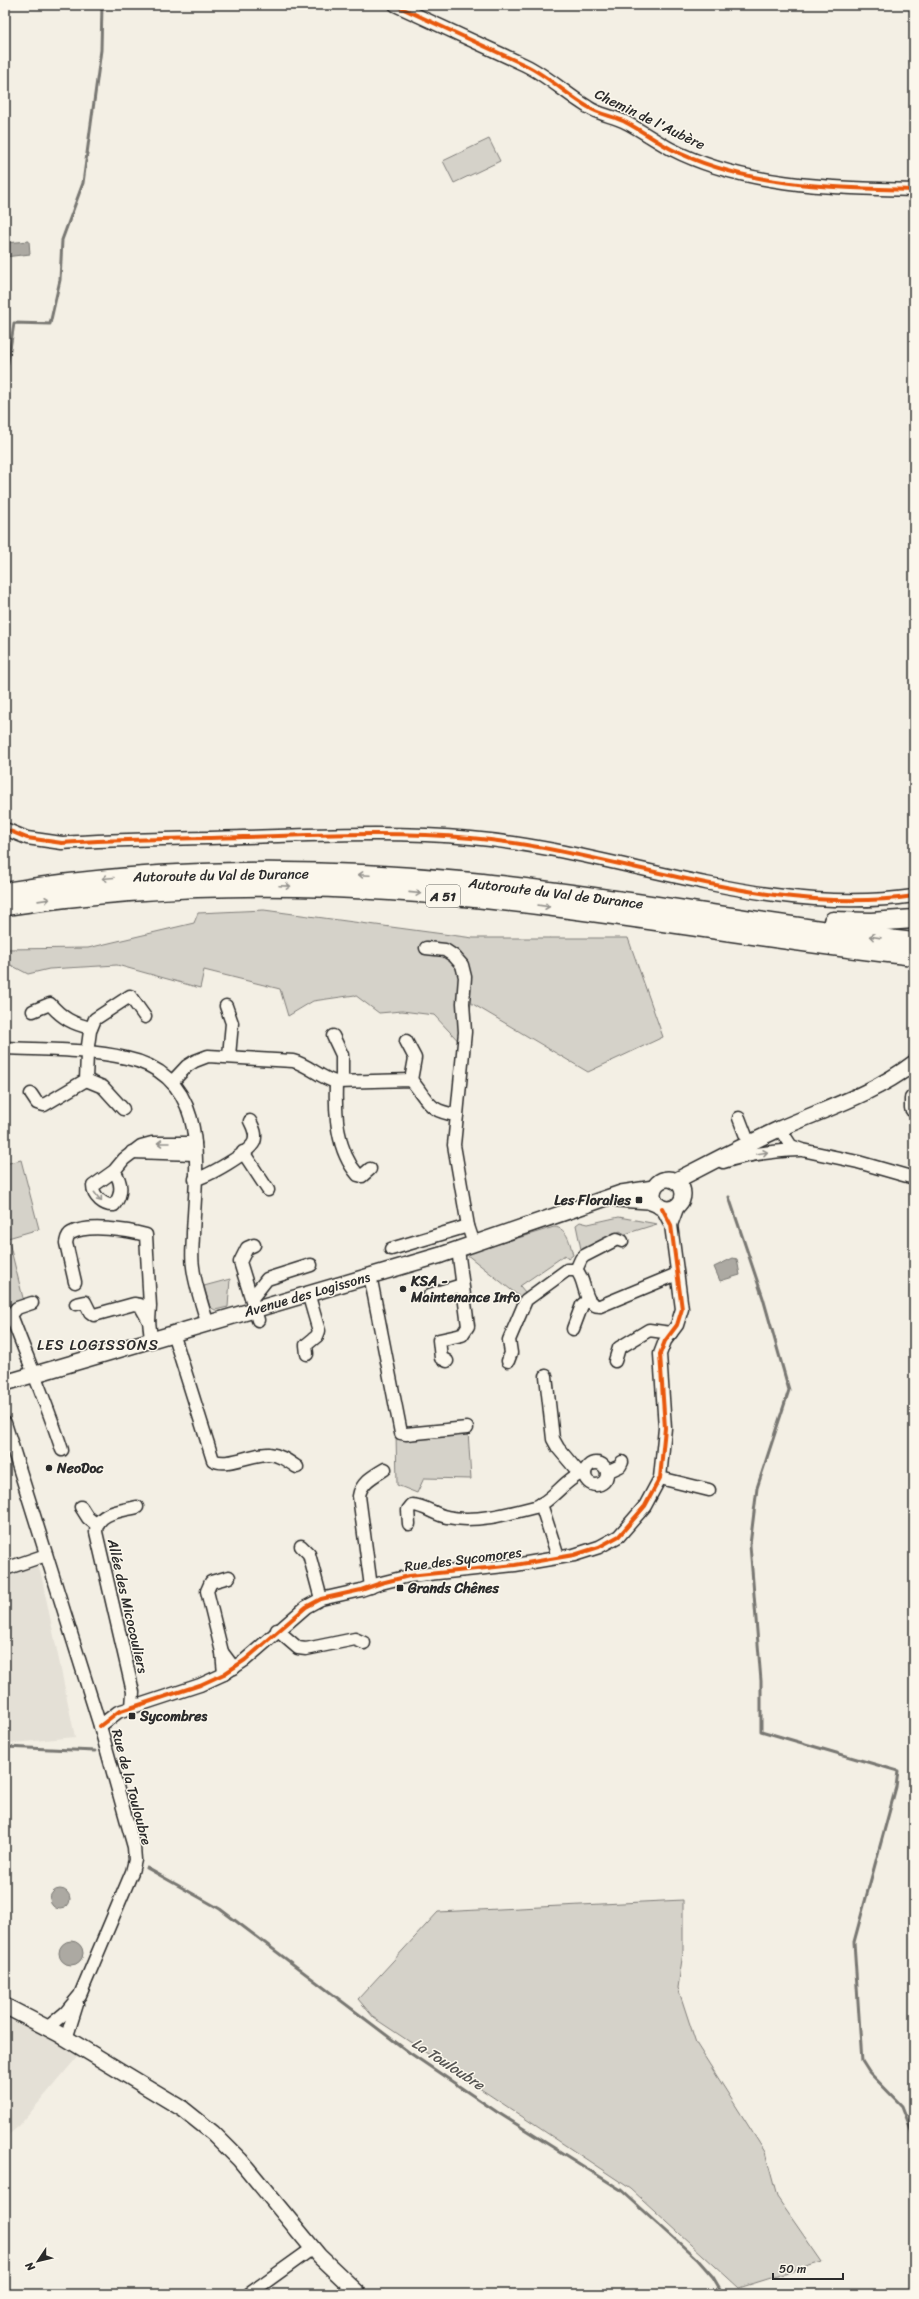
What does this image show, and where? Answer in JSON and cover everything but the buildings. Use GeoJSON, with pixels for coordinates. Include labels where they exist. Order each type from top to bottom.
{"type":"FeatureCollection","features":[{"type":"Feature","properties":{"kind":"highway","name":"Autoroute du Val de Durance"},"geometry":{"type":"LineString","coordinates":[[5,892],[64,882],[228,871],[307,872],[473,882],[914,942]]}},
{"type":"Feature","properties":{"kind":"highway"},"geometry":{"type":"LineString","coordinates":[[473,882],[538,885],[780,916],[833,921],[871,922],[914,919]]}},
{"type":"Feature","properties":{"kind":"highway","name":"Autoroute du Val de Durance"},"geometry":{"type":"LineString","coordinates":[[5,906],[67,897],[172,888],[277,886],[391,891],[539,905],[914,956]]}},
{"type":"Feature","properties":{"kind":"highway"},"geometry":{"type":"LineString","coordinates":[[880,952],[914,961]]}},
{"type":"Feature","properties":{"kind":"highway"},"geometry":{"type":"LineString","coordinates":[[914,1099],[914,1108]]}},
{"type":"Feature","properties":{"kind":"main road"},"geometry":{"type":"LineString","coordinates":[[679,1184],[697,1169],[779,1130],[868,1092],[914,1063]]}},
{"type":"Feature","properties":{"kind":"main road"},"geometry":{"type":"LineString","coordinates":[[666,1179],[679,1184],[683,1198],[678,1206],[670,1210],[659,1206],[653,1196],[654,1188],[657,1183],[666,1179]]}},
{"type":"Feature","properties":{"kind":"main road","name":"Avenue des Logissons"},"geometry":{"type":"LineString","coordinates":[[5,1383],[458,1249],[621,1193],[654,1188]]}},
{"type":"Feature","properties":{"kind":"main road","name":"Avenue des Logissons"},"geometry":{"type":"LineString","coordinates":[[607,1198],[648,1201],[659,1206]]}},
{"type":"Feature","properties":{"kind":"main road"},"geometry":{"type":"LineString","coordinates":[[5,2006],[47,2028],[183,2109],[213,2133],[240,2160],[313,2248],[359,2294]]}},
{"type":"Feature","properties":{"kind":"street","name":"Chemin de l'Aubère"},"geometry":{"type":"LineString","coordinates":[[395,5],[526,65],[545,75],[589,108],[626,122],[672,150],[704,162],[763,178],[828,188],[914,190]]}},
{"type":"Feature","properties":{"kind":"street"},"geometry":{"type":"LineString","coordinates":[[5,828],[27,838],[62,843],[316,835],[397,835],[472,838],[546,849],[639,870],[777,896],[825,900],[868,901],[914,896]]}},
{"type":"Feature","properties":{"kind":"street"},"geometry":{"type":"LineString","coordinates":[[426,948],[445,950],[454,956],[462,965],[465,977],[462,1003],[465,1032],[454,1145],[468,1226],[474,1244]]}},
{"type":"Feature","properties":{"kind":"street"},"geometry":{"type":"LineString","coordinates":[[86,1080],[86,1052],[91,1028],[95,1019],[130,996],[145,1017]]}},
{"type":"Feature","properties":{"kind":"street"},"geometry":{"type":"LineString","coordinates":[[33,1011],[50,1004],[59,1015],[75,1024],[91,1028]]}},
{"type":"Feature","properties":{"kind":"street"},"geometry":{"type":"LineString","coordinates":[[226,1006],[232,1023],[229,1056]]}},
{"type":"Feature","properties":{"kind":"street"},"geometry":{"type":"LineString","coordinates":[[333,1036],[342,1055],[337,1121],[340,1142],[348,1162],[358,1175],[362,1176],[370,1170]]}},
{"type":"Feature","properties":{"kind":"street"},"geometry":{"type":"LineString","coordinates":[[406,1041],[414,1058],[411,1080],[430,1106],[441,1113],[457,1115]]}},
{"type":"Feature","properties":{"kind":"street"},"geometry":{"type":"LineString","coordinates":[[5,1048],[86,1052],[127,1058],[153,1068],[172,1082],[192,1119],[195,1148],[192,1266],[207,1322]]}},
{"type":"Feature","properties":{"kind":"street"},"geometry":{"type":"LineString","coordinates":[[172,1082],[195,1061],[208,1056],[229,1056],[297,1062],[327,1079],[339,1082],[411,1080]]}},
{"type":"Feature","properties":{"kind":"street"},"geometry":{"type":"LineString","coordinates":[[31,1094],[37,1103],[44,1105],[86,1080]]}},
{"type":"Feature","properties":{"kind":"street"},"geometry":{"type":"LineString","coordinates":[[86,1080],[103,1087],[123,1109]]}},
{"type":"Feature","properties":{"kind":"street"},"geometry":{"type":"LineString","coordinates":[[739,1118],[749,1144]]}},
{"type":"Feature","properties":{"kind":"street"},"geometry":{"type":"LineString","coordinates":[[195,1179],[208,1175],[243,1152],[254,1142],[254,1128],[250,1121]]}},
{"type":"Feature","properties":{"kind":"street"},"geometry":{"type":"LineString","coordinates":[[779,1130],[791,1146],[802,1150],[858,1162],[914,1178]]}},
{"type":"Feature","properties":{"kind":"street"},"geometry":{"type":"LineString","coordinates":[[114,1171],[132,1152],[195,1148]]}},
{"type":"Feature","properties":{"kind":"street"},"geometry":{"type":"LineString","coordinates":[[697,1169],[742,1156],[802,1150]]}},
{"type":"Feature","properties":{"kind":"street"},"geometry":{"type":"LineString","coordinates":[[243,1152],[268,1190]]}},
{"type":"Feature","properties":{"kind":"street"},"geometry":{"type":"LineString","coordinates":[[659,1206],[671,1225],[682,1309],[678,1325],[665,1341],[660,1354],[665,1428],[660,1478],[709,1490]]}},
{"type":"Feature","properties":{"kind":"street"},"geometry":{"type":"LineString","coordinates":[[671,1225],[678,1206]]}},
{"type":"Feature","properties":{"kind":"street"},"geometry":{"type":"LineString","coordinates":[[391,1249],[468,1226]]}},
{"type":"Feature","properties":{"kind":"street"},"geometry":{"type":"LineString","coordinates":[[75,1282],[66,1243],[67,1237],[71,1233],[94,1228],[146,1235],[151,1339]]}},
{"type":"Feature","properties":{"kind":"street"},"geometry":{"type":"LineString","coordinates":[[576,1270],[581,1258],[584,1256],[617,1239],[622,1241]]}},
{"type":"Feature","properties":{"kind":"street"},"geometry":{"type":"LineString","coordinates":[[254,1245],[247,1248],[240,1262],[255,1309]]}},
{"type":"Feature","properties":{"kind":"street"},"geometry":{"type":"LineString","coordinates":[[447,1361],[441,1358],[439,1340],[462,1334],[468,1326],[458,1249]]}},
{"type":"Feature","properties":{"kind":"street"},"geometry":{"type":"LineString","coordinates":[[255,1309],[267,1279],[311,1265]]}},
{"type":"Feature","properties":{"kind":"street"},"geometry":{"type":"LineString","coordinates":[[508,1361],[511,1353],[509,1340],[526,1300],[568,1270],[576,1270]]}},
{"type":"Feature","properties":{"kind":"street"},"geometry":{"type":"LineString","coordinates":[[576,1270],[582,1279],[588,1300],[595,1306],[600,1306],[677,1274]]}},
{"type":"Feature","properties":{"kind":"street"},"geometry":{"type":"LineString","coordinates":[[370,1275],[401,1433],[406,1434],[467,1428]]}},
{"type":"Feature","properties":{"kind":"street"},"geometry":{"type":"LineString","coordinates":[[430,1295],[462,1285]]}},
{"type":"Feature","properties":{"kind":"street"},"geometry":{"type":"LineString","coordinates":[[307,1354],[306,1345],[317,1336],[319,1331],[308,1293]]}},
{"type":"Feature","properties":{"kind":"street"},"geometry":{"type":"LineString","coordinates":[[573,1329],[582,1305],[588,1300]]}},
{"type":"Feature","properties":{"kind":"street"},"geometry":{"type":"LineString","coordinates":[[76,1304],[85,1302],[90,1312],[94,1315],[134,1304],[140,1305],[149,1321]]}},
{"type":"Feature","properties":{"kind":"street"},"geometry":{"type":"LineString","coordinates":[[32,1303],[17,1308],[12,1315],[33,1374],[45,1397],[62,1450]]}},
{"type":"Feature","properties":{"kind":"street"},"geometry":{"type":"LineString","coordinates":[[615,1361],[619,1348],[649,1330],[671,1334]]}},
{"type":"Feature","properties":{"kind":"street"},"geometry":{"type":"LineString","coordinates":[[173,1333],[213,1460],[221,1463],[267,1454],[277,1456],[297,1467]]}},
{"type":"Feature","properties":{"kind":"street"},"geometry":{"type":"LineString","coordinates":[[546,1376],[553,1439],[558,1448],[582,1473]]}},
{"type":"Feature","properties":{"kind":"street","name":"Rue de la Touloubre"},"geometry":{"type":"LineString","coordinates":[[5,1423],[96,1712],[134,1847],[135,1860],[132,1872],[80,1995],[66,2012],[47,2028]]}},
{"type":"Feature","properties":{"kind":"street"},"geometry":{"type":"LineString","coordinates":[[409,1524],[408,1510],[412,1505],[446,1517],[476,1518],[542,1504],[582,1473],[588,1466],[596,1463],[603,1465],[607,1472],[620,1466],[622,1462]]}},
{"type":"Feature","properties":{"kind":"street"},"geometry":{"type":"LineString","coordinates":[[371,1587],[359,1496],[360,1490],[366,1482],[385,1469]]}},
{"type":"Feature","properties":{"kind":"street","name":"Rue des Sycomores"},"geometry":{"type":"LineString","coordinates":[[118,1712],[200,1685],[229,1671],[306,1607],[321,1599],[409,1576],[515,1565],[574,1555],[599,1547],[619,1536],[645,1506],[660,1478]]}},
{"type":"Feature","properties":{"kind":"street"},"geometry":{"type":"LineString","coordinates":[[542,1504],[558,1557]]}},
{"type":"Feature","properties":{"kind":"street"},"geometry":{"type":"LineString","coordinates":[[81,1507],[88,1518],[97,1525]]}},
{"type":"Feature","properties":{"kind":"street","name":"Allée des Micocouliers"},"geometry":{"type":"LineString","coordinates":[[132,1708],[133,1692],[96,1532],[97,1525],[105,1516],[137,1507]]}},
{"type":"Feature","properties":{"kind":"street"},"geometry":{"type":"LineString","coordinates":[[301,1546],[309,1554],[321,1599]]}},
{"type":"Feature","properties":{"kind":"street"},"geometry":{"type":"LineString","coordinates":[[5,1569],[46,1555]]}},
{"type":"Feature","properties":{"kind":"street"},"geometry":{"type":"LineString","coordinates":[[229,1577],[210,1582],[208,1590],[222,1652],[229,1671]]}},
{"type":"Feature","properties":{"kind":"street"},"geometry":{"type":"LineString","coordinates":[[277,1630],[298,1648],[306,1649],[355,1639],[364,1643]]}},
{"type":"Feature","properties":{"kind":"street","name":"Allée des Micocouliers"},"geometry":{"type":"LineString","coordinates":[[133,1692],[144,1703]]}},
{"type":"Feature","properties":{"kind":"street"},"geometry":{"type":"LineString","coordinates":[[96,1712],[118,1712]]}},
{"type":"Feature","properties":{"kind":"street"},"geometry":{"type":"LineString","coordinates":[[100,1726],[118,1712]]}},
{"type":"Feature","properties":{"kind":"street"},"geometry":{"type":"LineString","coordinates":[[64,2038],[80,1995]]}},
{"type":"Feature","properties":{"kind":"street"},"geometry":{"type":"LineString","coordinates":[[249,2294],[313,2248]]}},
{"type":"Feature","properties":{"kind":"shaded area"},"geometry":{"type":"Polygon","coordinates":[[[489,139],[500,161],[454,183],[443,161],[489,139]]]}},
{"type":"Feature","properties":{"kind":"shaded area"},"geometry":{"type":"Polygon","coordinates":[[[29,241],[30,254],[5,257],[5,243],[29,241]]]}},
{"type":"Feature","properties":{"kind":"shaded area"},"geometry":{"type":"Polygon","coordinates":[[[264,910],[473,938],[628,938],[663,1037],[588,1072],[471,1003],[466,1049],[434,1015],[402,1011],[379,1013],[355,995],[313,1001],[288,1016],[280,989],[204,970],[200,988],[117,965],[49,969],[28,974],[5,962],[5,949],[88,948],[194,923],[198,913],[264,910]]]}},
{"type":"Feature","properties":{"kind":"shaded area"},"geometry":{"type":"Polygon","coordinates":[[[21,1160],[39,1229],[8,1238],[24,1302],[11,1306],[5,1293],[5,1164],[21,1160]]]}},
{"type":"Feature","properties":{"kind":"shaded area"},"geometry":{"type":"Polygon","coordinates":[[[619,1217],[657,1224],[625,1234],[620,1231],[582,1254],[576,1225],[580,1222],[588,1224],[619,1217]]]}},
{"type":"Feature","properties":{"kind":"shaded area"},"geometry":{"type":"Polygon","coordinates":[[[554,1227],[562,1230],[568,1237],[573,1255],[568,1259],[565,1255],[520,1286],[525,1292],[520,1297],[466,1254],[554,1227]]]}},
{"type":"Feature","properties":{"kind":"shaded area"},"geometry":{"type":"Polygon","coordinates":[[[733,1258],[737,1259],[740,1275],[720,1281],[714,1267],[733,1258]]]}},
{"type":"Feature","properties":{"kind":"shaded area"},"geometry":{"type":"Polygon","coordinates":[[[230,1279],[228,1307],[215,1310],[210,1307],[204,1286],[230,1279]]]}},
{"type":"Feature","properties":{"kind":"shaded area"},"geometry":{"type":"Polygon","coordinates":[[[468,1431],[471,1479],[424,1478],[417,1493],[397,1485],[396,1433],[468,1431]]]}},
{"type":"Feature","properties":{"kind":"shaded area"},"geometry":{"type":"Polygon","coordinates":[[[34,1558],[41,1574],[75,1737],[5,1744],[5,1572],[34,1558]]]}},
{"type":"Feature","properties":{"kind":"shaded area"},"geometry":{"type":"Polygon","coordinates":[[[60,1889],[67,1892],[70,1899],[67,1906],[60,1909],[53,1906],[50,1899],[53,1892],[60,1889]]]}},
{"type":"Feature","properties":{"kind":"shaded area"},"geometry":{"type":"Polygon","coordinates":[[[683,1900],[683,1952],[678,1988],[696,2043],[765,2152],[777,2197],[822,2262],[739,2288],[631,2189],[374,2018],[358,1999],[438,1912],[683,1900]]]}},
{"type":"Feature","properties":{"kind":"shaded area"},"geometry":{"type":"Polygon","coordinates":[[[71,1941],[76,1942],[82,1948],[82,1958],[76,1964],[71,1965],[66,1964],[60,1958],[59,1953],[60,1948],[66,1942],[71,1941]]]}},
{"type":"Feature","properties":{"kind":"shaded area"},"geometry":{"type":"Polygon","coordinates":[[[5,2015],[42,2031],[79,2055],[19,2126],[5,2138],[5,2015]]]}},
{"type":"Feature","properties":{"kind":"waterway"},"geometry":{"type":"LineString","coordinates":[[5,381],[14,323],[50,324],[60,280],[62,240],[83,183],[101,50],[102,5]]}},
{"type":"Feature","properties":{"kind":"waterway"},"geometry":{"type":"LineString","coordinates":[[729,1197],[763,1298],[789,1390],[757,1488],[750,1545],[761,1681],[761,1731],[898,1771],[896,1787],[854,1942],[862,2061],[869,2072],[902,2106],[914,2137]]}},
{"type":"Feature","properties":{"kind":"waterway","name":"La Touloubre"},"geometry":{"type":"LineString","coordinates":[[5,1747],[95,1751]]}},
{"type":"Feature","properties":{"kind":"waterway","name":"La Touloubre"},"geometry":{"type":"LineString","coordinates":[[147,1868],[220,1909],[410,2053],[497,2112],[621,2190],[698,2260],[713,2277],[723,2294]]}},
{"type":"Feature","properties":{"kind":"cycle path"},"geometry":{"type":"LineString","coordinates":[[395,5],[533,69],[592,110],[633,126],[671,149],[699,162],[759,178],[790,183],[853,188],[914,190]]}},
{"type":"Feature","properties":{"kind":"cycle path"},"geometry":{"type":"LineString","coordinates":[[5,829],[27,838],[62,843],[386,834],[471,838],[527,845],[747,891],[802,898],[858,900],[914,896]]}},
{"type":"Feature","properties":{"kind":"cycle path"},"geometry":{"type":"LineString","coordinates":[[100,1726],[118,1712],[200,1685],[224,1674],[245,1660],[306,1607],[321,1599],[361,1590],[409,1576],[515,1565],[574,1555],[599,1547],[619,1536],[645,1506],[660,1478],[665,1428],[660,1354],[665,1341],[677,1325],[682,1309],[671,1225],[662,1208]]}},
{"type":"Feature","properties":{"kind":"place","name":"Les Floralies"},"geometry":{"type":"Point","coordinates":[639,1200]}},
{"type":"Feature","properties":{"kind":"place","name":"KSA - Maintenance Info"},"geometry":{"type":"Point","coordinates":[403,1289]}},
{"type":"Feature","properties":{"kind":"place","name":"NeoDoc"},"geometry":{"type":"Point","coordinates":[49,1468]}},
{"type":"Feature","properties":{"kind":"place","name":"Grands Chênes"},"geometry":{"type":"Point","coordinates":[400,1588]}},
{"type":"Feature","properties":{"kind":"place","name":"Sycombres"},"geometry":{"type":"Point","coordinates":[132,1716]}},
{"type":"Feature","properties":{"kind":"district","name":"LES LOGISSONS"},"geometry":{"type":"Point","coordinates":[98,1345]}}]}
